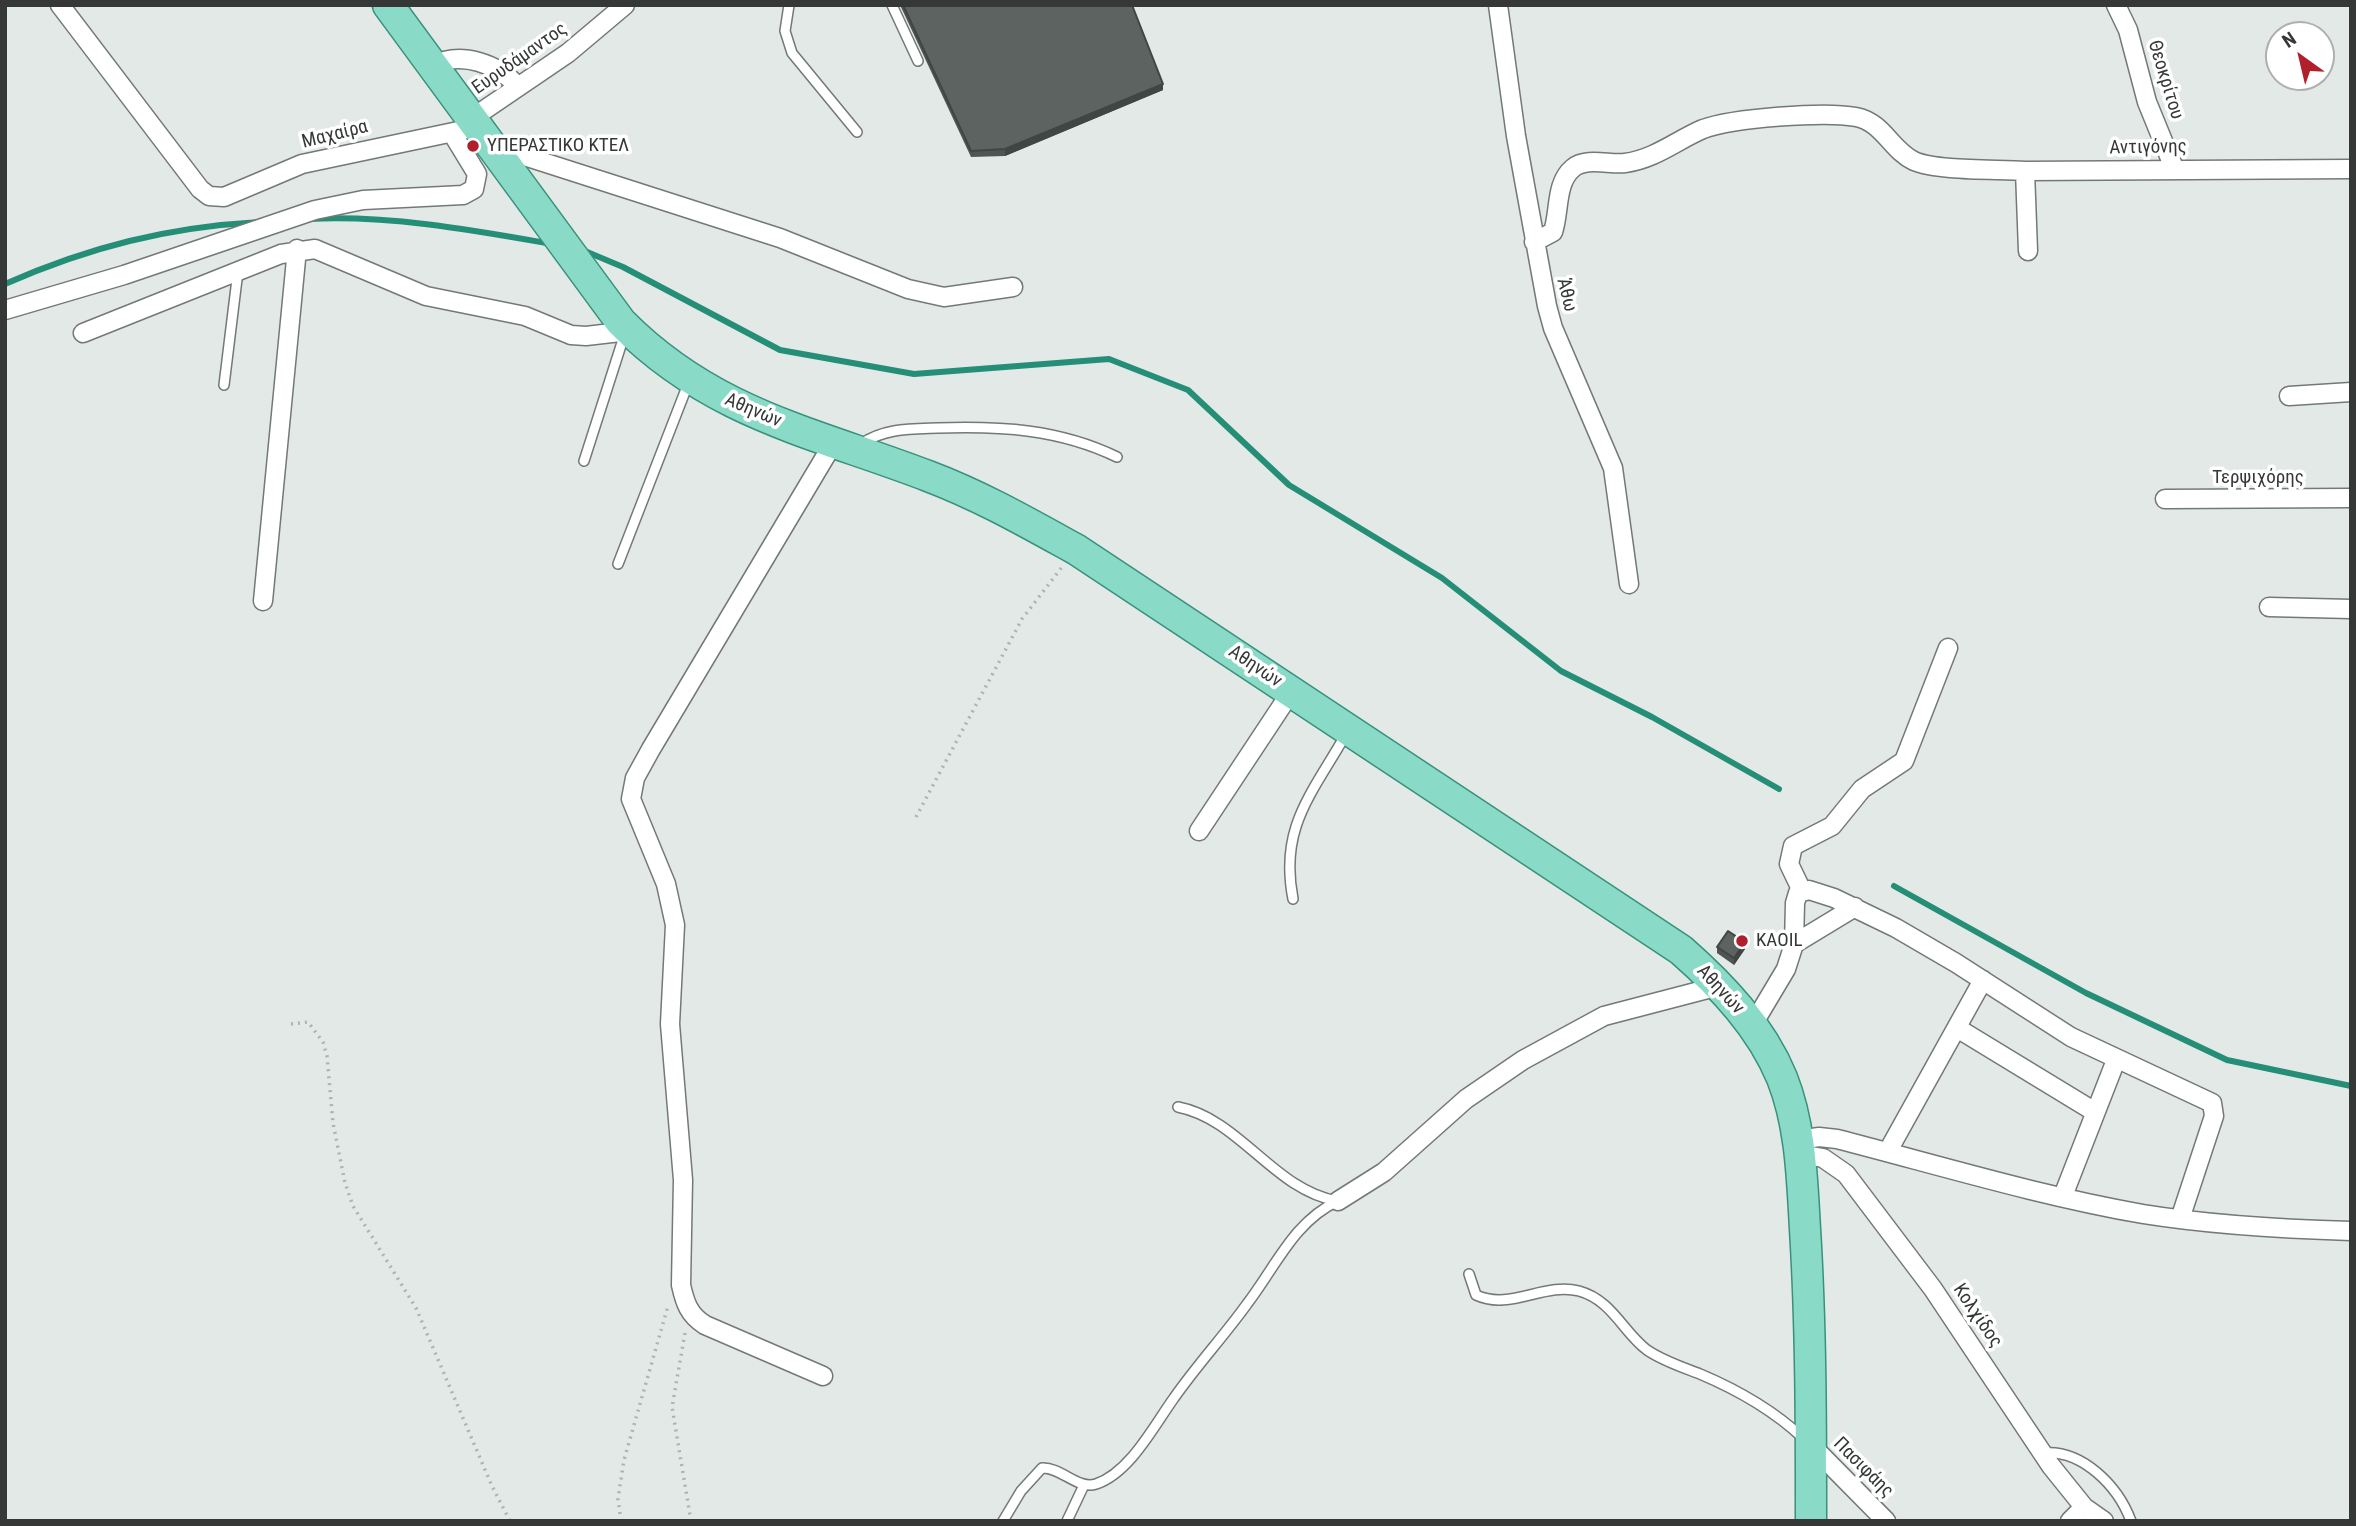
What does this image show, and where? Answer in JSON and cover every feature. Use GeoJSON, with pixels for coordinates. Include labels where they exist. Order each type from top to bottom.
{"type":"FeatureCollection","features":[{"type":"Feature","properties":{"kind":"main road","name":"Αθηνών"},"geometry":{"type":"LineString","coordinates":[[388,5],[433,66],[472,130],[520,187],[625,328],[650,351],[690,379],[745,410],[984,499],[1077,550],[1681,950],[1719,986],[1752,1026],[1781,1076],[1792,1108],[1799,1147],[1808,1286],[1811,1521]]}},
{"type":"Feature","properties":{"kind":"street","name":"Μαχαίρα"},"geometry":{"type":"LineString","coordinates":[[60,5],[200,189],[209,196],[233,195],[302,164],[377,146],[472,130]]}},
{"type":"Feature","properties":{"kind":"street","name":"Ευρυδάμαντος"},"geometry":{"type":"LineString","coordinates":[[472,130],[518,87],[568,53],[625,5]]}},
{"type":"Feature","properties":{"kind":"street","name":"Άθω"},"geometry":{"type":"LineString","coordinates":[[1498,5],[1534,242],[1553,328],[1613,468],[1629,584]]}},
{"type":"Feature","properties":{"kind":"street","name":"Θεοκρίτου"},"geometry":{"type":"LineString","coordinates":[[2116,5],[2128,30],[2147,102],[2174,168]]}},
{"type":"Feature","properties":{"kind":"street"},"geometry":{"type":"LineString","coordinates":[[433,66],[452,58],[475,62],[503,72],[518,87]]}},
{"type":"Feature","properties":{"kind":"street","name":"Αντιγόνης"},"geometry":{"type":"LineString","coordinates":[[1534,242],[1553,232],[1563,181],[1574,166],[1587,163],[1625,163],[1655,154],[1706,128],[1833,113],[1874,122],[1904,156],[1927,166],[2025,171],[2351,169]]}},
{"type":"Feature","properties":{"kind":"street"},"geometry":{"type":"LineString","coordinates":[[5,310],[124,275],[300,214],[363,200],[463,195],[474,189],[477,174],[472,130],[780,238],[908,289],[944,297],[1013,287]]}},
{"type":"Feature","properties":{"kind":"street"},"geometry":{"type":"LineString","coordinates":[[2025,171],[2028,251]]}},
{"type":"Feature","properties":{"kind":"street"},"geometry":{"type":"LineString","coordinates":[[83,333],[297,249],[321,250],[426,296],[525,316],[571,335],[586,337],[625,328]]}},
{"type":"Feature","properties":{"kind":"street"},"geometry":{"type":"LineString","coordinates":[[263,601],[297,249]]}},
{"type":"Feature","properties":{"kind":"street"},"geometry":{"type":"LineString","coordinates":[[2290,396],[2351,393]]}},
{"type":"Feature","properties":{"kind":"street"},"geometry":{"type":"LineString","coordinates":[[823,1377],[733,1339],[691,1314],[684,1300],[681,1278],[683,1181],[670,1024],[675,925],[666,884],[636,819],[630,794],[635,778],[663,727],[844,445]]}},
{"type":"Feature","properties":{"kind":"street","name":"Τερψιχόρης"},"geometry":{"type":"LineString","coordinates":[[2165,499],[2351,498]]}},
{"type":"Feature","properties":{"kind":"street"},"geometry":{"type":"LineString","coordinates":[[2269,607],[2351,609]]}},
{"type":"Feature","properties":{"kind":"street"},"geometry":{"type":"LineString","coordinates":[[1802,891],[1789,864],[1793,846],[1832,826],[1861,789],[1904,761],[1948,648]]}},
{"type":"Feature","properties":{"kind":"street"},"geometry":{"type":"LineString","coordinates":[[1199,831],[1291,692]]}},
{"type":"Feature","properties":{"kind":"street"},"geometry":{"type":"LineString","coordinates":[[1802,891],[1820,892],[1855,907],[1983,980],[2071,1037],[2208,1100],[2214,1107],[2214,1116],[2180,1219]]}},
{"type":"Feature","properties":{"kind":"street"},"geometry":{"type":"LineString","coordinates":[[1752,1026],[1786,969],[1794,944],[1795,903],[1802,891]]}},
{"type":"Feature","properties":{"kind":"street"},"geometry":{"type":"LineString","coordinates":[[1794,944],[1855,907]]}},
{"type":"Feature","properties":{"kind":"street"},"geometry":{"type":"LineString","coordinates":[[1888,1151],[1983,980]]}},
{"type":"Feature","properties":{"kind":"street"},"geometry":{"type":"LineString","coordinates":[[1338,1201],[1384,1172],[1466,1099],[1523,1059],[1604,1016],[1719,986]]}},
{"type":"Feature","properties":{"kind":"street"},"geometry":{"type":"LineString","coordinates":[[1957,1028],[2095,1112]]}},
{"type":"Feature","properties":{"kind":"street"},"geometry":{"type":"LineString","coordinates":[[2063,1196],[2116,1060]]}},
{"type":"Feature","properties":{"kind":"street"},"geometry":{"type":"LineString","coordinates":[[1799,1147],[1827,1137],[2063,1196],[2180,1219],[2351,1231]]}},
{"type":"Feature","properties":{"kind":"street","name":"Κολχίδος"},"geometry":{"type":"LineString","coordinates":[[1799,1147],[1823,1158],[1846,1174],[1933,1289],[2043,1453],[2095,1516]]}},
{"type":"Feature","properties":{"kind":"street","name":"Πασιφάης"},"geometry":{"type":"LineString","coordinates":[[1811,1445],[1886,1521]]}},
{"type":"Feature","properties":{"kind":"street"},"geometry":{"type":"LineString","coordinates":[[2070,1521],[2095,1516]]}},
{"type":"Feature","properties":{"kind":"lane"},"geometry":{"type":"LineString","coordinates":[[789,5],[786,43],[800,64],[857,132]]}},
{"type":"Feature","properties":{"kind":"lane"},"geometry":{"type":"LineString","coordinates":[[892,5],[918,61]]}},
{"type":"Feature","properties":{"kind":"lane"},"geometry":{"type":"LineString","coordinates":[[224,385],[238,271]]}},
{"type":"Feature","properties":{"kind":"lane"},"geometry":{"type":"LineString","coordinates":[[584,461],[625,328]]}},
{"type":"Feature","properties":{"kind":"lane"},"geometry":{"type":"LineString","coordinates":[[618,564],[690,379]]}},
{"type":"Feature","properties":{"kind":"lane"},"geometry":{"type":"LineString","coordinates":[[844,445],[899,429],[993,426],[1070,438],[1117,457]]}},
{"type":"Feature","properties":{"kind":"lane"},"geometry":{"type":"LineString","coordinates":[[1293,899],[1288,855],[1294,826],[1348,730]]}},
{"type":"Feature","properties":{"kind":"lane"},"geometry":{"type":"LineString","coordinates":[[1178,1107],[1190,1110],[1216,1124],[1300,1188],[1338,1201]]}},
{"type":"Feature","properties":{"kind":"lane"},"geometry":{"type":"LineString","coordinates":[[1003,1521],[1021,1491],[1042,1468],[1052,1468],[1084,1485],[1101,1482],[1134,1455],[1250,1301],[1298,1231],[1312,1216],[1338,1201]]}},
{"type":"Feature","properties":{"kind":"lane"},"geometry":{"type":"LineString","coordinates":[[1469,1274],[1476,1295],[1487,1300],[1522,1297],[1560,1288],[1592,1297],[1618,1317],[1644,1348],[1744,1394],[1778,1417],[1811,1445]]}},
{"type":"Feature","properties":{"kind":"lane"},"geometry":{"type":"LineString","coordinates":[[2043,1453],[2067,1454],[2092,1468],[2116,1495],[2131,1521]]}},
{"type":"Feature","properties":{"kind":"lane"},"geometry":{"type":"LineString","coordinates":[[1067,1521],[1084,1485]]}},
{"type":"Feature","properties":{"kind":"path"},"geometry":{"type":"LineString","coordinates":[[916,817],[1022,619],[1077,550]]}},
{"type":"Feature","properties":{"kind":"path"},"geometry":{"type":"LineString","coordinates":[[291,1024],[308,1022],[323,1042],[333,1123],[345,1183],[353,1206],[416,1308],[492,1486],[510,1521]]}},
{"type":"Feature","properties":{"kind":"path"},"geometry":{"type":"LineString","coordinates":[[621,1521],[618,1499],[624,1460],[663,1318],[681,1278]]}},
{"type":"Feature","properties":{"kind":"path"},"geometry":{"type":"LineString","coordinates":[[691,1314],[672,1408],[691,1521]]}},
{"type":"Feature","properties":{"kind":"building"},"geometry":{"type":"Polygon","coordinates":[[[903,5],[1132,5],[1163,84],[1005,149],[971,151],[903,5]]]}},
{"type":"Feature","properties":{"kind":"building"},"geometry":{"type":"Polygon","coordinates":[[[1728,931],[1745,942],[1734,958],[1717,947],[1728,931]]]}},
{"type":"Feature","properties":{"kind":"waterway"},"geometry":{"type":"LineString","coordinates":[[309,219],[400,221],[552,244]]}},
{"type":"Feature","properties":{"kind":"waterway"},"geometry":{"type":"LineString","coordinates":[[5,284],[67,259],[130,241],[193,229],[260,222]]}},
{"type":"Feature","properties":{"kind":"waterway"},"geometry":{"type":"LineString","coordinates":[[580,249],[623,267],[780,350],[914,374],[1109,359],[1188,390],[1289,485],[1442,578],[1561,671],[1652,717],[1779,789]]}},
{"type":"Feature","properties":{"kind":"waterway"},"geometry":{"type":"LineString","coordinates":[[1894,886],[2086,993],[2227,1060],[2351,1086]]}},
{"type":"Feature","properties":{"kind":"place","name":"ΥΠΕΡΑΣΤΙΚΟ ΚΤΕΛ"},"geometry":{"type":"Point","coordinates":[473,146]}},
{"type":"Feature","properties":{"kind":"place","name":"KAOIL"},"geometry":{"type":"Point","coordinates":[1742,941]}}]}
